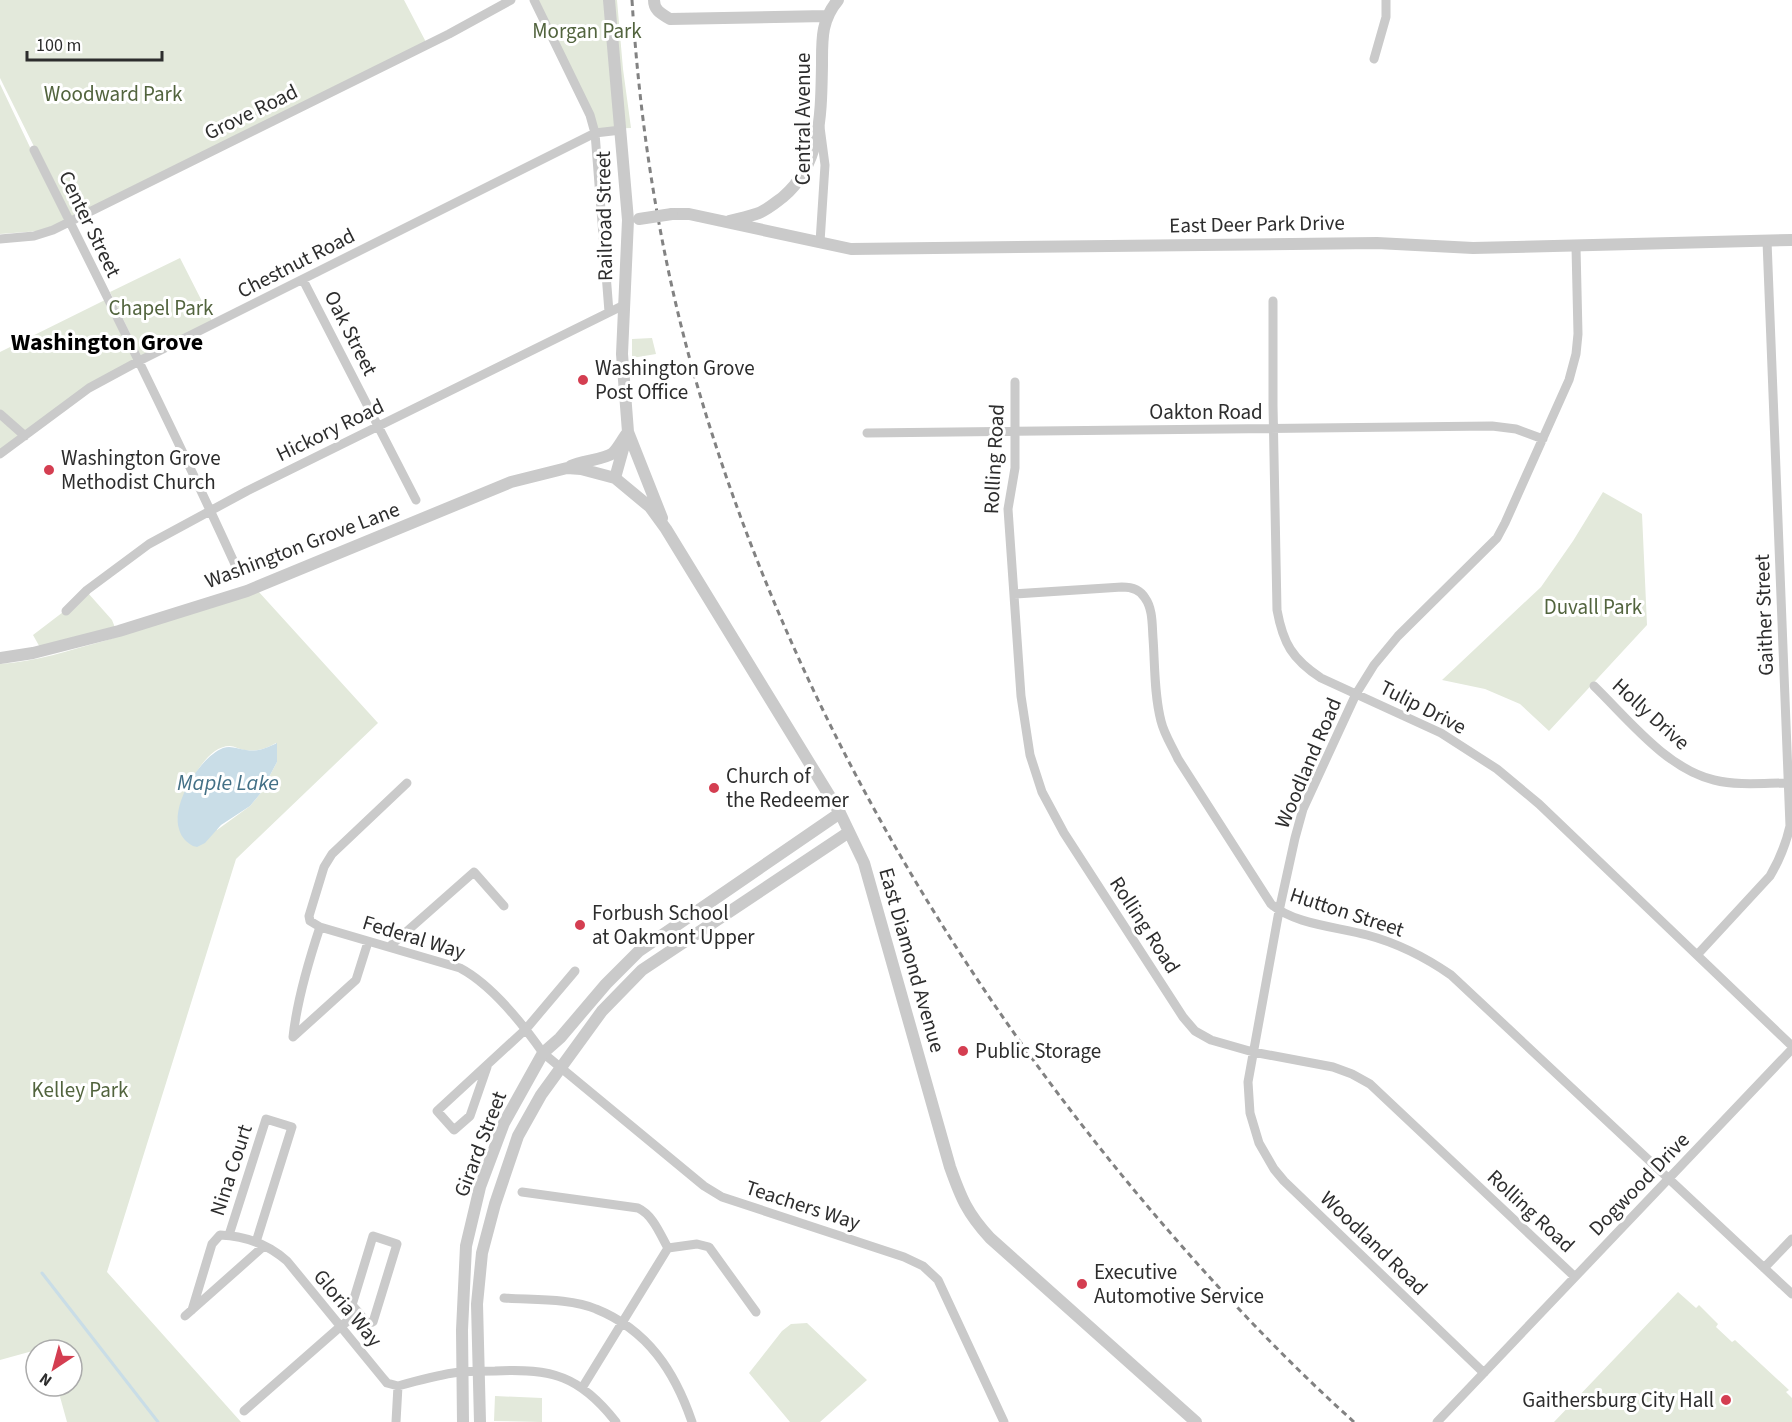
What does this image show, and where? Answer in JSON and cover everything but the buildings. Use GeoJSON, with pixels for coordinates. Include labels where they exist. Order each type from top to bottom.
{"type":"FeatureCollection","features":[{"type":"Feature","properties":{"kind":"street","name":"Grove Road"},"geometry":{"type":"LineString","coordinates":[[0,239],[34,236],[69,222],[449,34],[512,0]]}},
{"type":"Feature","properties":{"kind":"street"},"geometry":{"type":"LineString","coordinates":[[534,0],[590,115],[595,133],[609,312]]}},
{"type":"Feature","properties":{"kind":"street","name":"Railroad Street"},"geometry":{"type":"LineString","coordinates":[[609,0],[621,130],[634,220],[624,304],[622,354],[629,436],[618,480]]}},
{"type":"Feature","properties":{"kind":"street"},"geometry":{"type":"LineString","coordinates":[[654,0],[654,6],[660,14],[670,19],[826,16]]}},
{"type":"Feature","properties":{"kind":"street","name":"Central Avenue"},"geometry":{"type":"LineString","coordinates":[[820,242],[825,165],[820,124],[822,47],[826,16],[838,0]]}},
{"type":"Feature","properties":{"kind":"street"},"geometry":{"type":"LineString","coordinates":[[1374,59],[1386,16],[1386,0]]}},
{"type":"Feature","properties":{"kind":"street","name":"East Deer Park Drive"},"geometry":{"type":"LineString","coordinates":[[725,222],[758,213],[791,190],[810,160],[820,124]]}},
{"type":"Feature","properties":{"kind":"street","name":"Chestnut Road"},"geometry":{"type":"LineString","coordinates":[[0,454],[89,388],[139,361],[595,133],[621,130]]}},
{"type":"Feature","properties":{"kind":"street","name":"Center Street"},"geometry":{"type":"LineString","coordinates":[[34,150],[139,361],[238,573]]}},
{"type":"Feature","properties":{"kind":"street","name":"East Deer Park Drive"},"geometry":{"type":"LineString","coordinates":[[634,220],[672,214],[689,214],[851,249],[1377,243],[1472,248],[1792,240]]}},
{"type":"Feature","properties":{"kind":"street","name":"Gaither Street"},"geometry":{"type":"LineString","coordinates":[[1697,955],[1770,876],[1786,845],[1790,826],[1767,241]]}},
{"type":"Feature","properties":{"kind":"street","name":"Woodland Road"},"geometry":{"type":"LineString","coordinates":[[1484,1373],[1274,1169],[1259,1143],[1250,1113],[1248,1082],[1279,911],[1303,809],[1356,694],[1374,665],[1398,636],[1497,538],[1569,380],[1576,354],[1578,334],[1576,247]]}},
{"type":"Feature","properties":{"kind":"street","name":"Oak Street"},"geometry":{"type":"LineString","coordinates":[[303,280],[416,500]]}},
{"type":"Feature","properties":{"kind":"street","name":"Tulip Drive"},"geometry":{"type":"LineString","coordinates":[[1273,301],[1277,610],[1281,631],[1291,652],[1305,667],[1320,678],[1441,733],[1497,769],[1539,804],[1792,1047]]}},
{"type":"Feature","properties":{"kind":"street","name":"Hickory Road"},"geometry":{"type":"LineString","coordinates":[[66,611],[87,590],[149,544],[247,490],[624,304]]}},
{"type":"Feature","properties":{"kind":"street","name":"Rolling Road"},"geometry":{"type":"LineString","coordinates":[[1015,382],[1015,468],[1008,509],[1021,696],[1030,755],[1042,792],[1064,833],[1183,1017],[1195,1031],[1211,1040],[1253,1052],[1333,1067],[1370,1084],[1575,1277]]}},
{"type":"Feature","properties":{"kind":"street"},"geometry":{"type":"LineString","coordinates":[[0,414],[25,436]]}},
{"type":"Feature","properties":{"kind":"street","name":"Oakton Road"},"geometry":{"type":"LineString","coordinates":[[867,433],[1492,426],[1516,429],[1543,439]]}},
{"type":"Feature","properties":{"kind":"street"},"geometry":{"type":"LineString","coordinates":[[567,468],[583,461],[612,454],[629,436],[664,525]]}},
{"type":"Feature","properties":{"kind":"street","name":"Washington Grove Lane"},"geometry":{"type":"LineString","coordinates":[[0,658],[33,654],[119,631],[247,591],[511,482],[567,468],[581,469],[618,480]]}},
{"type":"Feature","properties":{"kind":"street","name":"East Diamond Avenue"},"geometry":{"type":"LineString","coordinates":[[618,480],[650,507],[664,525],[840,813],[864,863],[950,1167],[962,1200],[973,1219],[990,1238],[1196,1422]]}},
{"type":"Feature","properties":{"kind":"street","name":"Hutton Street"},"geometry":{"type":"LineString","coordinates":[[1014,594],[1122,586],[1140,591],[1146,598],[1151,614],[1160,713],[1168,738],[1178,759],[1264,894],[1279,911],[1391,942],[1440,967],[1461,984],[1792,1294]]}},
{"type":"Feature","properties":{"kind":"street","name":"Holly Drive"},"geometry":{"type":"LineString","coordinates":[[1594,686],[1666,755],[1689,771],[1713,780],[1738,784],[1788,783]]}},
{"type":"Feature","properties":{"kind":"street"},"geometry":{"type":"LineString","coordinates":[[368,942],[356,980],[293,1037],[316,925],[309,916],[324,867],[407,783]]}},
{"type":"Feature","properties":{"kind":"street","name":"Girard Street"},"geometry":{"type":"LineString","coordinates":[[463,1422],[463,1291],[466,1246],[480,1187],[504,1123],[543,1053],[560,1038],[606,984],[639,951],[840,813]]}},
{"type":"Feature","properties":{"kind":"street","name":"Girard Street"},"geometry":{"type":"LineString","coordinates":[[480,1422],[477,1304],[482,1253],[495,1204],[518,1136],[541,1095],[602,1011],[642,970],[849,832]]}},
{"type":"Feature","properties":{"kind":"street"},"geometry":{"type":"LineString","coordinates":[[389,947],[474,872],[504,906]]}},
{"type":"Feature","properties":{"kind":"street","name":"Federal Way"},"geometry":{"type":"LineString","coordinates":[[316,925],[460,968],[473,975],[526,1029],[543,1053]]}},
{"type":"Feature","properties":{"kind":"street"},"geometry":{"type":"LineString","coordinates":[[487,1066],[470,1116],[454,1130],[437,1111],[526,1029],[575,971]]}},
{"type":"Feature","properties":{"kind":"street","name":"Dogwood Drive"},"geometry":{"type":"LineString","coordinates":[[1437,1422],[1670,1179],[1792,1047]]}},
{"type":"Feature","properties":{"kind":"street","name":"Teachers Way"},"geometry":{"type":"LineString","coordinates":[[543,1053],[695,1179],[723,1197],[904,1257],[922,1266],[938,1280],[1004,1422]]}},
{"type":"Feature","properties":{"kind":"street","name":"Nina Court"},"geometry":{"type":"LineString","coordinates":[[229,1235],[266,1119],[292,1127],[260,1244]]}},
{"type":"Feature","properties":{"kind":"street"},"geometry":{"type":"LineString","coordinates":[[522,1192],[638,1208],[646,1212],[668,1248]]}},
{"type":"Feature","properties":{"kind":"street"},"geometry":{"type":"LineString","coordinates":[[229,1235],[220,1235],[212,1244],[188,1313],[260,1244]]}},
{"type":"Feature","properties":{"kind":"street","name":"Gloria Way"},"geometry":{"type":"LineString","coordinates":[[229,1235],[260,1244],[287,1261],[387,1383],[398,1386]]}},
{"type":"Feature","properties":{"kind":"street"},"geometry":{"type":"LineString","coordinates":[[373,1236],[397,1244],[373,1322],[367,1323],[359,1314],[352,1305],[373,1236]]}},
{"type":"Feature","properties":{"kind":"street"},"geometry":{"type":"LineString","coordinates":[[1764,1268],[1792,1239]]}},
{"type":"Feature","properties":{"kind":"street"},"geometry":{"type":"LineString","coordinates":[[668,1248],[697,1244],[709,1247],[756,1312]]}},
{"type":"Feature","properties":{"kind":"street"},"geometry":{"type":"LineString","coordinates":[[582,1388],[668,1248]]}},
{"type":"Feature","properties":{"kind":"street"},"geometry":{"type":"LineString","coordinates":[[504,1298],[573,1303],[596,1308],[622,1324],[653,1346],[683,1394],[692,1422]]}},
{"type":"Feature","properties":{"kind":"street"},"geometry":{"type":"LineString","coordinates":[[244,1411],[341,1326],[359,1314]]}},
{"type":"Feature","properties":{"kind":"street"},"geometry":{"type":"LineString","coordinates":[[396,1422],[398,1386],[444,1374],[462,1372],[540,1371],[568,1380],[582,1388],[595,1397],[616,1422]]}},
{"type":"Feature","properties":{"kind":"green space","name":"Woodward Park"},"geometry":{"type":"Polygon","coordinates":[[[0,0],[404,0],[427,44],[70,219],[0,78],[0,0]]]}},
{"type":"Feature","properties":{"kind":"green space","name":"Morgan Park"},"geometry":{"type":"Polygon","coordinates":[[[537,0],[617,0],[631,128],[598,129],[537,0]]]}},
{"type":"Feature","properties":{"kind":"green space"},"geometry":{"type":"Polygon","coordinates":[[[0,84],[65,221],[39,231],[0,234],[0,84]]]}},
{"type":"Feature","properties":{"kind":"green space","name":"Chapel Park"},"geometry":{"type":"Polygon","coordinates":[[[180,258],[213,323],[142,358],[110,292],[180,258]]]}},
{"type":"Feature","properties":{"kind":"green space"},"geometry":{"type":"Polygon","coordinates":[[[105,300],[136,362],[0,450],[0,352],[105,300]]]}},
{"type":"Feature","properties":{"kind":"green space"},"geometry":{"type":"Polygon","coordinates":[[[652,338],[656,354],[632,358],[632,339],[652,338]]]}},
{"type":"Feature","properties":{"kind":"green space","name":"Duvall Park"},"geometry":{"type":"Polygon","coordinates":[[[1603,492],[1642,514],[1647,625],[1549,731],[1520,704],[1485,689],[1442,680],[1541,587],[1603,492]]]}},
{"type":"Feature","properties":{"kind":"green space","name":"Kelley Park"},"geometry":{"type":"Polygon","coordinates":[[[258,591],[378,723],[236,859],[107,1272],[241,1422],[67,1422],[60,1398],[84,1398],[84,1338],[24,1338],[24,1353],[0,1360],[0,664],[39,658],[104,641],[258,591]],[[276,743],[253,751],[232,746],[222,747],[209,756],[186,789],[217,830],[250,806],[260,794],[277,762],[276,743]]]}},
{"type":"Feature","properties":{"kind":"green space"},"geometry":{"type":"Polygon","coordinates":[[[88,593],[112,620],[116,630],[42,651],[33,635],[88,593]]]}},
{"type":"Feature","properties":{"kind":"green space"},"geometry":{"type":"Polygon","coordinates":[[[1678,1292],[1696,1308],[1699,1305],[1718,1324],[1716,1327],[1732,1342],[1735,1340],[1789,1390],[1786,1392],[1792,1398],[1792,1422],[1554,1422],[1678,1292]]]}},
{"type":"Feature","properties":{"kind":"green space"},"geometry":{"type":"Polygon","coordinates":[[[807,1323],[867,1380],[820,1422],[790,1422],[749,1373],[782,1331],[791,1324],[807,1323]]]}},
{"type":"Feature","properties":{"kind":"green space"},"geometry":{"type":"Polygon","coordinates":[[[495,1396],[542,1398],[542,1422],[494,1421],[495,1396]]]}},
{"type":"Feature","properties":{"kind":"water","name":"Maple Lake"},"geometry":{"type":"Polygon","coordinates":[[[277,743],[277,762],[260,794],[250,806],[221,825],[205,843],[197,847],[186,841],[179,829],[179,807],[189,782],[205,761],[226,747],[254,750],[277,743]]]}},
{"type":"Feature","properties":{"kind":"waterway"},"geometry":{"type":"LineString","coordinates":[[42,1273],[158,1422]]}},
{"type":"Feature","properties":{"kind":"railway"},"geometry":{"type":"LineString","coordinates":[[632,0],[640,98],[654,196],[673,292],[698,388],[735,501],[778,612],[828,720],[883,825],[944,928],[1010,1027],[1080,1123],[1155,1215],[1226,1296],[1276,1348],[1354,1422]]}},
{"type":"Feature","properties":{"kind":"place","name":"Washington Grove Post Office"},"geometry":{"type":"Point","coordinates":[583,380]}},
{"type":"Feature","properties":{"kind":"place","name":"Washington Grove Methodist Church"},"geometry":{"type":"Point","coordinates":[49,470]}},
{"type":"Feature","properties":{"kind":"place","name":"Church of the Redeemer"},"geometry":{"type":"Point","coordinates":[714,788]}},
{"type":"Feature","properties":{"kind":"place","name":"Forbush School at Oakmont Upper"},"geometry":{"type":"Point","coordinates":[580,925]}},
{"type":"Feature","properties":{"kind":"place","name":"Public Storage"},"geometry":{"type":"Point","coordinates":[963,1051]}},
{"type":"Feature","properties":{"kind":"place","name":"Executive Automotive Service"},"geometry":{"type":"Point","coordinates":[1082,1284]}},
{"type":"Feature","properties":{"kind":"place","name":"Gaithersburg City Hall"},"geometry":{"type":"Point","coordinates":[1726,1400]}},
{"type":"Feature","properties":{"kind":"district","name":"Washington Grove"},"geometry":{"type":"Point","coordinates":[107,342]}}]}
